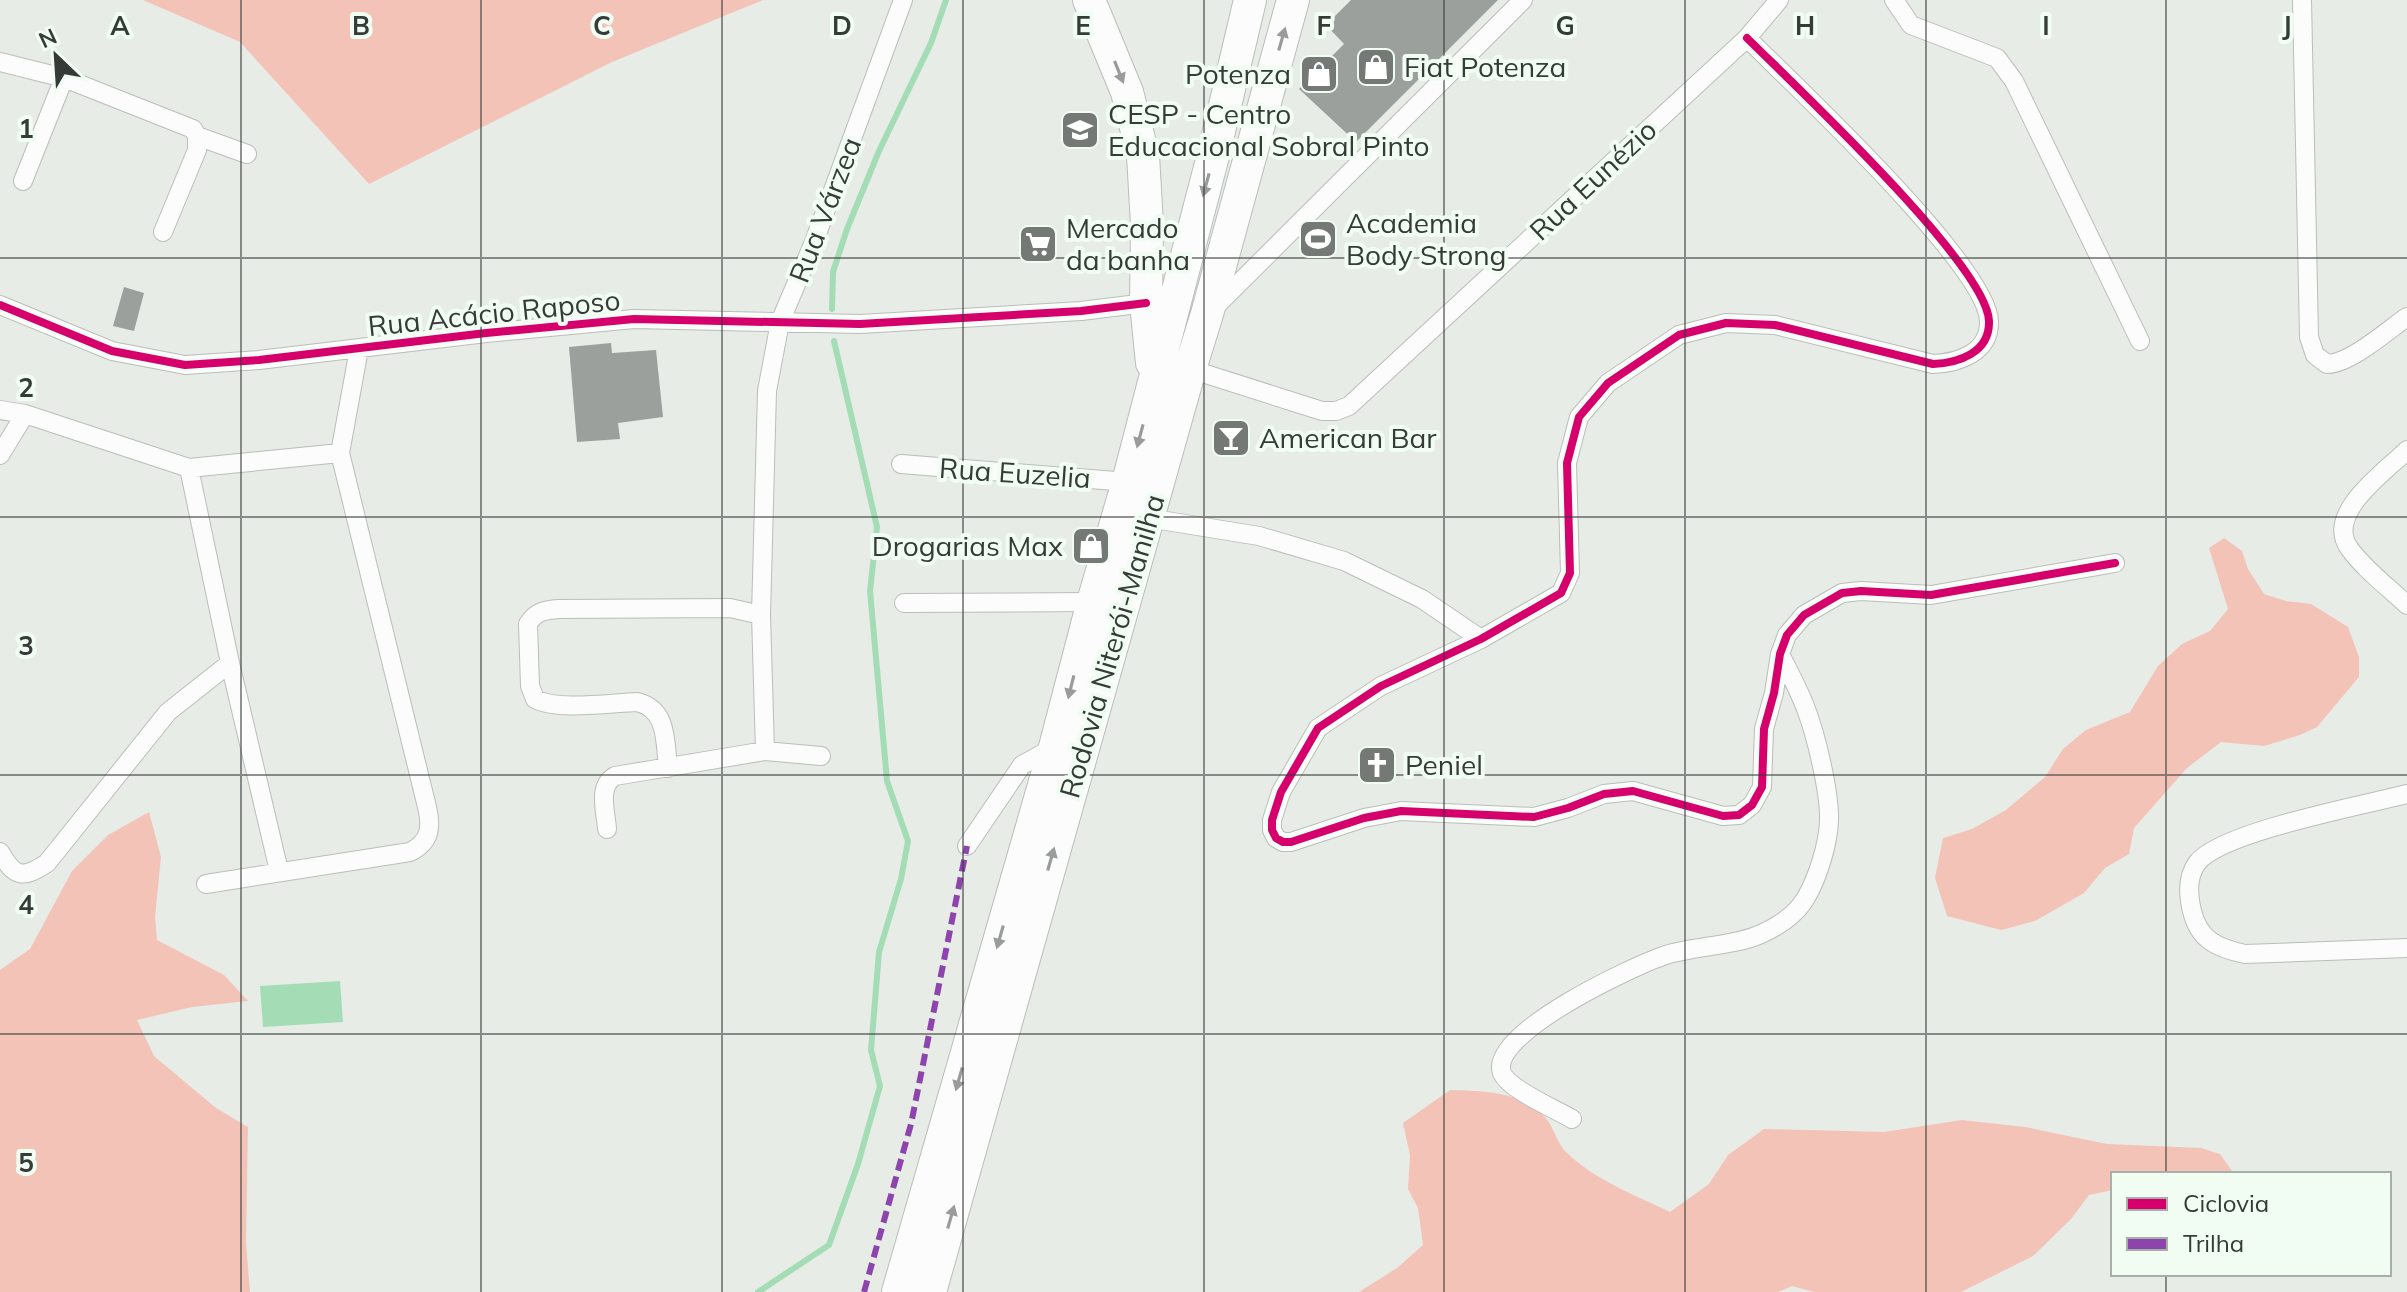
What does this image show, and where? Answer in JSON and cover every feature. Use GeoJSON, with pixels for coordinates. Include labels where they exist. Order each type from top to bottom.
{"type":"FeatureCollection","features":[{"type":"Feature","properties":{"kind":"highway"},"geometry":{"type":"LineString","coordinates":[[1089,0],[1127,92],[1143,155],[1147,225],[1146,303],[1154,383]]}},
{"type":"Feature","properties":{"kind":"highway","name":"Rodovia Niterói-Manilha"},"geometry":{"type":"LineString","coordinates":[[906,1288],[1128,482],[1250,0]]}},
{"type":"Feature","properties":{"kind":"highway","name":"Rodovia Niterói-Manilha"},"geometry":{"type":"LineString","coordinates":[[906,1288],[1148,518],[1293,0]]}},
{"type":"Feature","properties":{"kind":"street","name":"Rua Várzea"},"geometry":{"type":"LineString","coordinates":[[765,751],[761,615],[767,391],[780,322],[824,214],[903,0]]}},
{"type":"Feature","properties":{"kind":"street"},"geometry":{"type":"LineString","coordinates":[[1207,314],[1523,0]]}},
{"type":"Feature","properties":{"kind":"street","name":"Rua Eunézio"},"geometry":{"type":"LineString","coordinates":[[1190,369],[1322,411],[1336,411],[1349,406],[1747,38],[1779,0]]}},
{"type":"Feature","properties":{"kind":"street"},"geometry":{"type":"LineString","coordinates":[[1894,0],[1911,25],[1997,58],[2014,81],[2140,341]]}},
{"type":"Feature","properties":{"kind":"street"},"geometry":{"type":"LineString","coordinates":[[2302,0],[2309,337],[2315,355],[2327,364],[2339,361],[2358,352],[2407,317]]}},
{"type":"Feature","properties":{"kind":"street"},"geometry":{"type":"LineString","coordinates":[[1747,38],[1900,192],[1952,253],[1975,286],[1989,320],[1985,339],[1971,355],[1955,363],[1933,364],[1775,325],[1726,323],[1679,335],[1608,383],[1579,417],[1567,463],[1570,573],[1561,593],[1481,639],[1381,686],[1318,728],[1281,792],[1272,820],[1276,838],[1291,842],[1364,818],[1401,811],[1534,817],[1604,794],[1633,791],[1723,816],[1739,815],[1752,805],[1762,787],[1764,729],[1780,654],[1787,635],[1804,615],[1842,593],[1861,591],[1931,595],[2115,563]]}},
{"type":"Feature","properties":{"kind":"street"},"geometry":{"type":"LineString","coordinates":[[0,62],[64,78],[193,129],[197,136],[197,150],[163,232]]}},
{"type":"Feature","properties":{"kind":"street"},"geometry":{"type":"LineString","coordinates":[[23,181],[64,78]]}},
{"type":"Feature","properties":{"kind":"street"},"geometry":{"type":"LineString","coordinates":[[197,136],[247,154]]}},
{"type":"Feature","properties":{"kind":"street","name":"Rua Acácio Raposo"},"geometry":{"type":"LineString","coordinates":[[0,305],[112,351],[185,365],[259,360],[634,319],[860,324],[1081,311],[1146,303]]}},
{"type":"Feature","properties":{"kind":"street"},"geometry":{"type":"LineString","coordinates":[[206,884],[410,852],[421,847],[429,836],[431,822],[340,453],[359,349]]}},
{"type":"Feature","properties":{"kind":"street"},"geometry":{"type":"LineString","coordinates":[[0,410],[25,414],[189,468],[340,453]]}},
{"type":"Feature","properties":{"kind":"street"},"geometry":{"type":"LineString","coordinates":[[0,455],[25,414]]}},
{"type":"Feature","properties":{"kind":"street"},"geometry":{"type":"LineString","coordinates":[[2407,450],[2352,504],[2342,522],[2344,538],[2350,550],[2407,605]]}},
{"type":"Feature","properties":{"kind":"street","name":"Rua Euzelia"},"geometry":{"type":"LineString","coordinates":[[901,464],[1128,482]]}},
{"type":"Feature","properties":{"kind":"street"},"geometry":{"type":"LineString","coordinates":[[189,468],[230,663],[279,871]]}},
{"type":"Feature","properties":{"kind":"street"},"geometry":{"type":"LineString","coordinates":[[1148,518],[1259,536],[1344,561],[1422,599],[1481,639]]}},
{"type":"Feature","properties":{"kind":"street"},"geometry":{"type":"LineString","coordinates":[[904,603],[1093,602]]}},
{"type":"Feature","properties":{"kind":"street"},"geometry":{"type":"LineString","coordinates":[[668,768],[663,727],[657,712],[649,705],[637,702],[556,705],[535,699],[530,686],[528,624],[541,611],[559,609],[730,608],[761,615]]}},
{"type":"Feature","properties":{"kind":"street"},"geometry":{"type":"LineString","coordinates":[[1572,1119],[1515,1087],[1502,1071],[1501,1059],[1507,1047],[1567,1003],[1614,978],[1665,956],[1757,936],[1783,923],[1806,898],[1821,863],[1829,821],[1822,770],[1807,709],[1780,654]]}},
{"type":"Feature","properties":{"kind":"street"},"geometry":{"type":"LineString","coordinates":[[0,852],[9,867],[20,874],[31,874],[47,863],[168,712],[230,663]]}},
{"type":"Feature","properties":{"kind":"street"},"geometry":{"type":"LineString","coordinates":[[967,846],[1022,765],[1055,747]]}},
{"type":"Feature","properties":{"kind":"street"},"geometry":{"type":"LineString","coordinates":[[607,829],[604,788],[607,780],[615,776],[765,751],[821,756]]}},
{"type":"Feature","properties":{"kind":"street"},"geometry":{"type":"LineString","coordinates":[[2407,794],[2276,826],[2216,848],[2197,863],[2188,883],[2192,912],[2202,936],[2219,948],[2245,954],[2407,948]]}},
{"type":"Feature","properties":{"kind":"shaded area"},"geometry":{"type":"Polygon","coordinates":[[[143,0],[763,0],[612,62],[369,184],[240,42],[143,0]]]}},
{"type":"Feature","properties":{"kind":"shaded area"},"geometry":{"type":"Polygon","coordinates":[[[2224,538],[2242,551],[2248,569],[2264,594],[2311,604],[2348,627],[2359,657],[2359,677],[2317,727],[2264,746],[2221,742],[2187,768],[2134,828],[2129,854],[2105,868],[2084,893],[2035,921],[2001,930],[1947,916],[1935,878],[1943,838],[1972,829],[2006,810],[2045,777],[2063,749],[2086,730],[2130,712],[2158,666],[2182,644],[2210,631],[2228,609],[2209,548],[2224,538]]]}},
{"type":"Feature","properties":{"kind":"shaded area"},"geometry":{"type":"Polygon","coordinates":[[[149,812],[161,857],[155,917],[157,940],[224,975],[248,1001],[192,1007],[137,1020],[154,1056],[216,1108],[248,1127],[246,1243],[250,1292],[0,1292],[0,970],[30,949],[72,871],[108,835],[149,812]]]}},
{"type":"Feature","properties":{"kind":"shaded area"},"geometry":{"type":"Polygon","coordinates":[[[340,981],[343,1022],[263,1027],[260,986],[340,981]]]}},
{"type":"Feature","properties":{"kind":"shaded area"},"geometry":{"type":"Polygon","coordinates":[[[1450,1090],[1516,1098],[1539,1111],[1564,1150],[1578,1163],[1616,1186],[1670,1212],[1709,1184],[1728,1155],[1764,1129],[1884,1132],[1962,1120],[2025,1127],[2107,1144],[2201,1148],[2220,1154],[2233,1172],[2111,1172],[2111,1190],[2089,1195],[2071,1219],[2033,1256],[1961,1292],[1814,1292],[1792,1286],[1778,1292],[1359,1292],[1397,1268],[1423,1245],[1418,1208],[1408,1189],[1410,1155],[1403,1123],[1450,1090]]]}},
{"type":"Feature","properties":{"kind":"building","name":"Fiat Potenza"},"geometry":{"type":"Polygon","coordinates":[[[1351,0],[1498,0],[1356,142],[1299,89],[1344,44],[1326,25],[1351,0]]]}},
{"type":"Feature","properties":{"kind":"building"},"geometry":{"type":"Polygon","coordinates":[[[124,287],[144,293],[134,331],[113,326],[124,287]]]}},
{"type":"Feature","properties":{"kind":"building"},"geometry":{"type":"Polygon","coordinates":[[[611,343],[612,353],[656,350],[663,417],[618,423],[620,439],[577,442],[569,347],[611,343]]]}},
{"type":"Feature","properties":{"kind":"waterway"},"geometry":{"type":"LineString","coordinates":[[832,309],[833,272],[847,229],[879,151],[931,43],[946,0]]}},
{"type":"Feature","properties":{"kind":"waterway"},"geometry":{"type":"LineString","coordinates":[[758,1292],[829,1245],[858,1164],[880,1086],[871,1050],[879,952],[901,879],[908,841],[887,781],[870,591],[877,527],[834,341]]}},
{"type":"Feature","properties":{"kind":"marked path"},"geometry":{"type":"LineString","coordinates":[[864,1292],[911,1124],[967,846]]}},
{"type":"Feature","properties":{"kind":"cycle path"},"geometry":{"type":"LineString","coordinates":[[1747,38],[1884,176],[1957,260],[1980,295],[1989,321],[1984,341],[1971,354],[1933,364],[1775,325],[1726,323],[1679,335],[1608,383],[1579,417],[1567,463],[1570,573],[1561,593],[1481,639],[1381,686],[1318,728],[1281,792],[1272,820],[1276,838],[1291,842],[1364,818],[1401,811],[1534,817],[1604,794],[1633,791],[1723,816],[1739,815],[1752,805],[1762,787],[1764,729],[1780,654],[1787,635],[1804,615],[1842,593],[1861,591],[1931,595],[2115,563]]}},
{"type":"Feature","properties":{"kind":"cycle path"},"geometry":{"type":"LineString","coordinates":[[0,305],[112,351],[185,365],[259,360],[634,319],[860,324],[1081,311],[1146,303]]}},
{"type":"Feature","properties":{"kind":"place","name":"Fiat Potenza"},"geometry":{"type":"Point","coordinates":[1376,67]}},
{"type":"Feature","properties":{"kind":"place","name":"Potenza"},"geometry":{"type":"Point","coordinates":[1319,74]}},
{"type":"Feature","properties":{"kind":"place","name":"CESP - Centro Educacional Sobral Pinto"},"geometry":{"type":"Point","coordinates":[1080,130]}},
{"type":"Feature","properties":{"kind":"place","name":"Academia Body Strong"},"geometry":{"type":"Point","coordinates":[1318,239]}},
{"type":"Feature","properties":{"kind":"place","name":"Mercado da banha"},"geometry":{"type":"Point","coordinates":[1038,244]}},
{"type":"Feature","properties":{"kind":"place","name":"American Bar"},"geometry":{"type":"Point","coordinates":[1231,438]}},
{"type":"Feature","properties":{"kind":"place","name":"Drogarias Max"},"geometry":{"type":"Point","coordinates":[1091,546]}},
{"type":"Feature","properties":{"kind":"place","name":"Peniel"},"geometry":{"type":"Point","coordinates":[1377,765]}}]}
